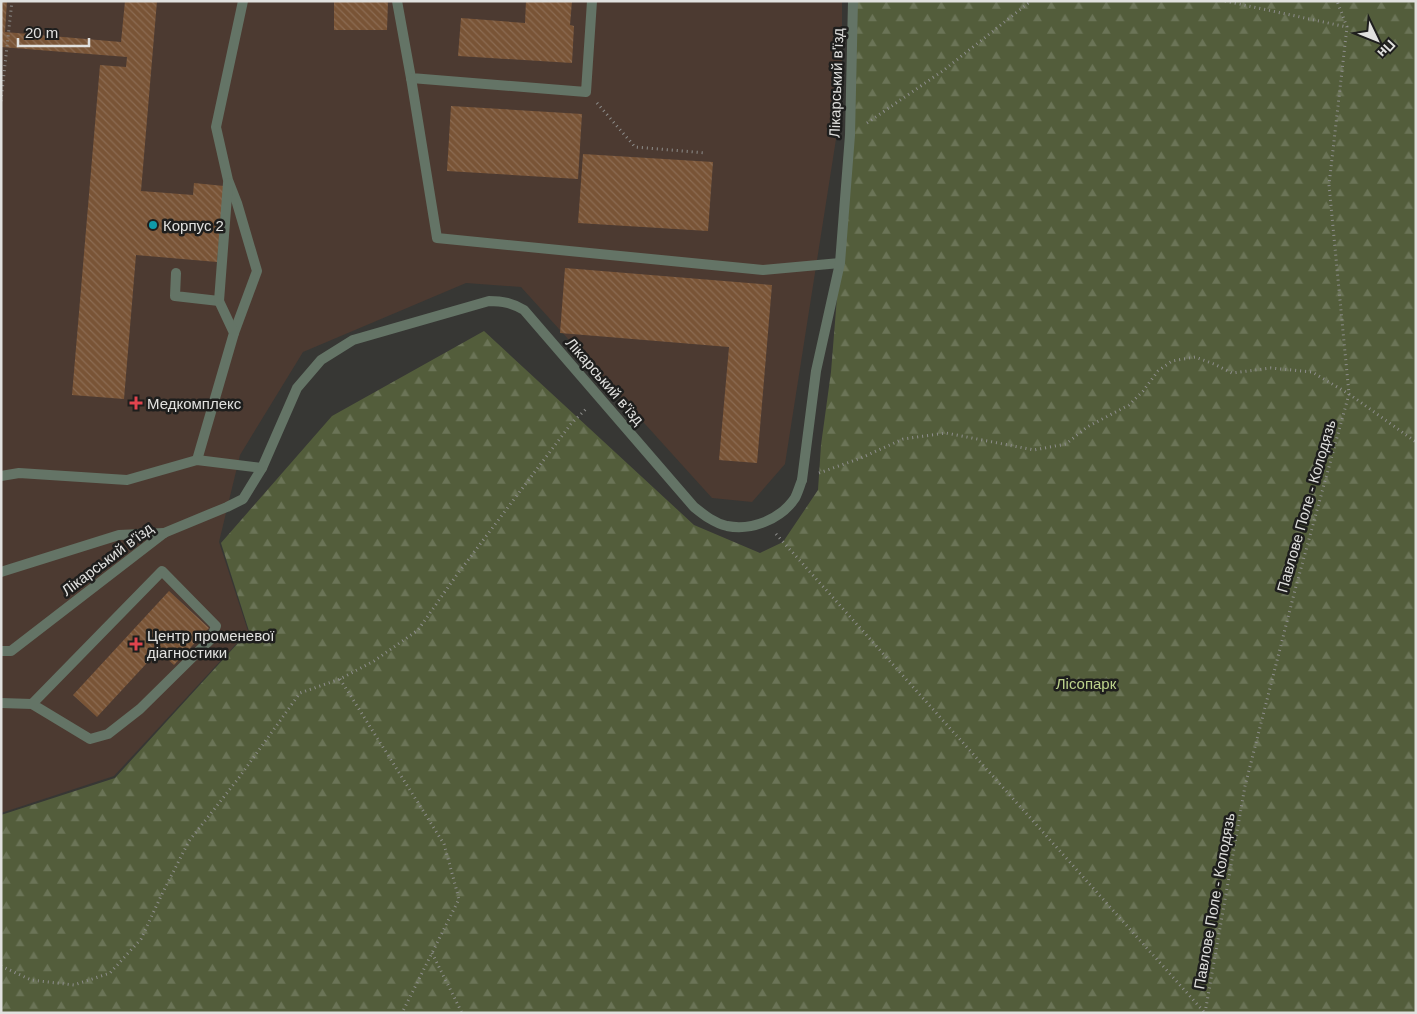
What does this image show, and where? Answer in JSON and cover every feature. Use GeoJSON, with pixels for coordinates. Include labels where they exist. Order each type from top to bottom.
{"type":"FeatureCollection","features":[{"type":"Feature","properties":{"kind":"street"},"geometry":{"type":"LineString","coordinates":[[197,460],[234,333],[257,271],[237,203],[228,180],[216,127],[243,1]]}},
{"type":"Feature","properties":{"kind":"street"},"geometry":{"type":"LineString","coordinates":[[397,1],[437,238],[763,270],[840,263]]}},
{"type":"Feature","properties":{"kind":"street"},"geometry":{"type":"LineString","coordinates":[[411,78],[586,92],[592,1]]}},
{"type":"Feature","properties":{"kind":"street","name":"Лікарський в'їзд"},"geometry":{"type":"LineString","coordinates":[[1,651],[11,650],[164,533],[227,507],[243,498],[262,468],[296,388],[322,360],[353,340],[489,301],[513,304],[524,310],[694,507],[709,519],[727,526],[746,527],[765,522],[782,512],[795,498],[802,480],[816,371],[840,263],[850,135],[853,1]]}},
{"type":"Feature","properties":{"kind":"street"},"geometry":{"type":"LineString","coordinates":[[228,180],[219,301],[234,333]]}},
{"type":"Feature","properties":{"kind":"street"},"geometry":{"type":"LineString","coordinates":[[176,273],[175,296],[219,301]]}},
{"type":"Feature","properties":{"kind":"street"},"geometry":{"type":"LineString","coordinates":[[1,476],[19,473],[127,480],[197,460],[262,468]]}},
{"type":"Feature","properties":{"kind":"street"},"geometry":{"type":"LineString","coordinates":[[1,572],[119,535],[164,533]]}},
{"type":"Feature","properties":{"kind":"street"},"geometry":{"type":"LineString","coordinates":[[1,703],[32,704],[90,739],[108,734],[140,709],[210,639],[216,626],[162,571],[32,704]]}},
{"type":"Feature","properties":{"kind":"path"},"geometry":{"type":"LineString","coordinates":[[1,101],[12,1]]}},
{"type":"Feature","properties":{"kind":"path"},"geometry":{"type":"LineString","coordinates":[[850,135],[944,70],[1031,1]]}},
{"type":"Feature","properties":{"kind":"path"},"geometry":{"type":"LineString","coordinates":[[1225,1],[1347,27]]}},
{"type":"Feature","properties":{"kind":"path","name":"Павлове Поле - Колодязь"},"geometry":{"type":"LineString","coordinates":[[1205,1013],[1246,786],[1295,590],[1349,394],[1329,185],[1347,27],[1337,1]]}},
{"type":"Feature","properties":{"kind":"path"},"geometry":{"type":"LineString","coordinates":[[586,92],[635,147],[706,153]]}},
{"type":"Feature","properties":{"kind":"path"},"geometry":{"type":"LineString","coordinates":[[802,480],[861,458],[903,438],[946,433],[1034,450],[1066,444],[1087,427],[1129,405],[1143,391],[1158,371],[1172,361],[1195,357],[1232,373],[1271,368],[1312,372],[1349,394],[1416,442]]}},
{"type":"Feature","properties":{"kind":"path"},"geometry":{"type":"LineString","coordinates":[[1,966],[31,980],[74,985],[110,973],[140,939],[189,841],[238,779],[300,692],[340,679],[374,661],[418,630],[456,576],[572,424],[598,396]]}},
{"type":"Feature","properties":{"kind":"path"},"geometry":{"type":"LineString","coordinates":[[765,522],[1205,1013]]}},
{"type":"Feature","properties":{"kind":"path"},"geometry":{"type":"LineString","coordinates":[[340,679],[444,844],[459,899],[402,1013]]}},
{"type":"Feature","properties":{"kind":"path"},"geometry":{"type":"LineString","coordinates":[[432,953],[462,1013]]}},
{"type":"Feature","properties":{"kind":"shaded area","name":"Медкомплекс"},"geometry":{"type":"Polygon","coordinates":[[[1,1],[842,1],[842,101],[785,464],[752,502],[712,498],[521,287],[466,283],[303,352],[240,455],[219,542],[248,631],[114,776],[1,813],[1,1]]]}},
{"type":"Feature","properties":{"kind":"green space","name":"Лісопарк"},"geometry":{"type":"Polygon","coordinates":[[[855,1],[1416,1],[1416,1013],[1,1013],[1,815],[115,778],[249,631],[221,543],[332,416],[484,331],[694,525],[760,553],[783,542],[818,490],[821,445],[831,372],[850,135],[855,1]]]}},
{"type":"Feature","properties":{"kind":"building","name":"Корпус 2"},"geometry":{"type":"Polygon","coordinates":[[[1,1],[7,1],[5,32],[121,42],[125,1],[157,1],[141,191],[193,195],[194,183],[224,186],[217,262],[136,255],[124,399],[72,395],[100,65],[126,67],[127,57],[1,47],[1,1]]]}},
{"type":"Feature","properties":{"kind":"building"},"geometry":{"type":"Polygon","coordinates":[[[334,1],[388,1],[387,30],[334,30],[334,1]]]}},
{"type":"Feature","properties":{"kind":"building"},"geometry":{"type":"Polygon","coordinates":[[[526,1],[572,1],[570,25],[574,26],[572,63],[458,56],[461,18],[525,23],[526,1]]]}},
{"type":"Feature","properties":{"kind":"building"},"geometry":{"type":"Polygon","coordinates":[[[451,106],[582,114],[578,179],[447,171],[451,106]]]}},
{"type":"Feature","properties":{"kind":"building"},"geometry":{"type":"Polygon","coordinates":[[[583,154],[713,162],[708,231],[578,223],[583,154]]]}},
{"type":"Feature","properties":{"kind":"building"},"geometry":{"type":"Polygon","coordinates":[[[565,268],[772,285],[757,463],[719,460],[729,347],[560,333],[565,268]]]}},
{"type":"Feature","properties":{"kind":"building"},"geometry":{"type":"Polygon","coordinates":[[[169,591],[209,628],[174,665],[158,651],[97,717],[73,695],[169,591]]]}},
{"type":"Feature","properties":{"kind":"place","name":"Корпус 2"},"geometry":{"type":"Point","coordinates":[153,225]}},
{"type":"Feature","properties":{"kind":"place","name":"Медкомплекс"},"geometry":{"type":"Point","coordinates":[136,403]}},
{"type":"Feature","properties":{"kind":"place","name":"Центр променевої діагностики"},"geometry":{"type":"Point","coordinates":[136,644]}}]}
